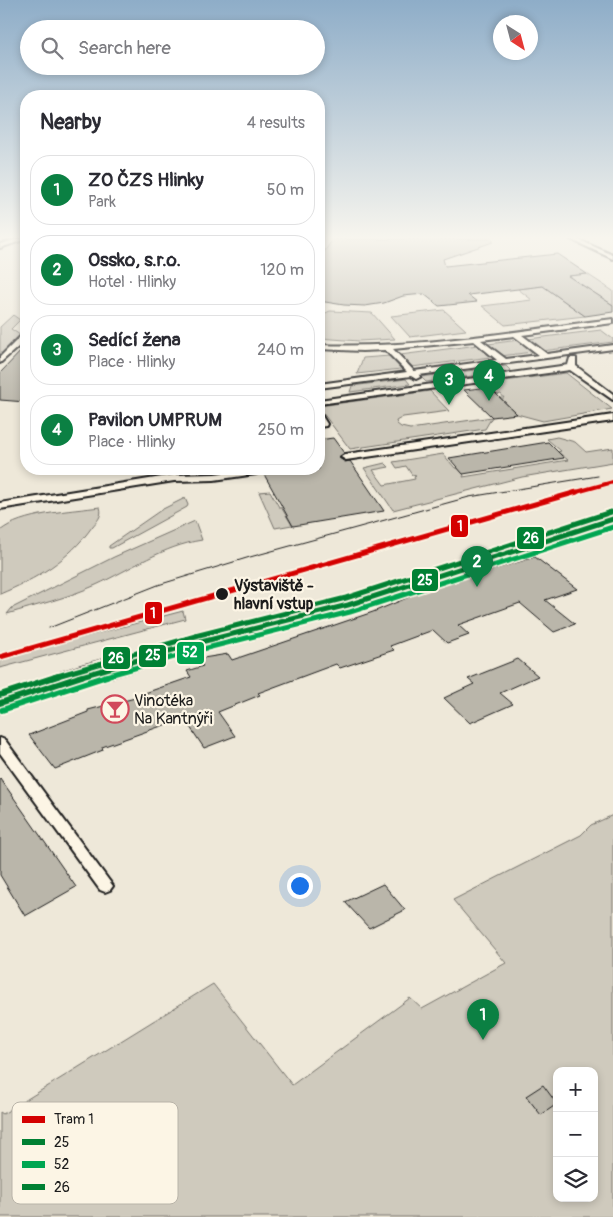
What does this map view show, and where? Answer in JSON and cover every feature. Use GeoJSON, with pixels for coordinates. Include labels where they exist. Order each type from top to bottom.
{"type":"FeatureCollection","features":[{"type":"Feature","properties":{"kind":"street"},"geometry":{"type":"LineString","coordinates":[[0,703],[101,670],[201,642],[348,605],[613,519]]}},
{"type":"Feature","properties":{"kind":"lane"},"geometry":{"type":"LineString","coordinates":[[325,347],[386,347],[613,321]]}},
{"type":"Feature","properties":{"kind":"lane"},"geometry":{"type":"LineString","coordinates":[[516,333],[545,356]]}},
{"type":"Feature","properties":{"kind":"lane"},"geometry":{"type":"LineString","coordinates":[[475,338],[521,374]]}},
{"type":"Feature","properties":{"kind":"lane"},"geometry":{"type":"LineString","coordinates":[[0,361],[20,342]]}},
{"type":"Feature","properties":{"kind":"lane"},"geometry":{"type":"LineString","coordinates":[[386,347],[426,387]]}},
{"type":"Feature","properties":{"kind":"lane"},"geometry":{"type":"LineString","coordinates":[[325,385],[613,347]]}},
{"type":"Feature","properties":{"kind":"lane"},"geometry":{"type":"LineString","coordinates":[[572,367],[574,352]]}},
{"type":"Feature","properties":{"kind":"lane"},"geometry":{"type":"LineString","coordinates":[[325,401],[572,367],[613,398]]}},
{"type":"Feature","properties":{"kind":"lane"},"geometry":{"type":"LineString","coordinates":[[346,457],[613,418]]}},
{"type":"Feature","properties":{"kind":"lane"},"geometry":{"type":"LineString","coordinates":[[0,506],[174,478],[228,475]]}},
{"type":"Feature","properties":{"kind":"lane"},"geometry":{"type":"LineString","coordinates":[[0,743],[105,886]]}},
{"type":"Feature","properties":{"kind":"shaded area"},"geometry":{"type":"Polygon","coordinates":[[[527,296],[557,296],[585,316],[505,325],[482,306],[532,300],[527,296]]]}},
{"type":"Feature","properties":{"kind":"shaded area"},"geometry":{"type":"Polygon","coordinates":[[[599,296],[613,296],[613,305],[599,296]]]}},
{"type":"Feature","properties":{"kind":"shaded area"},"geometry":{"type":"Polygon","coordinates":[[[444,310],[466,330],[410,337],[391,316],[444,310]]]}},
{"type":"Feature","properties":{"kind":"shaded area"},"geometry":{"type":"Polygon","coordinates":[[[330,311],[372,313],[395,339],[359,341],[325,338],[325,313],[330,311]]]}},
{"type":"Feature","properties":{"kind":"shaded area"},"geometry":{"type":"Polygon","coordinates":[[[13,315],[20,320],[11,329],[20,335],[0,355],[0,327],[13,315]]]}},
{"type":"Feature","properties":{"kind":"shaded area"},"geometry":{"type":"Polygon","coordinates":[[[601,330],[613,339],[613,342],[542,351],[528,339],[601,330]]]}},
{"type":"Feature","properties":{"kind":"shaded area"},"geometry":{"type":"Polygon","coordinates":[[[519,340],[532,352],[501,356],[488,344],[519,340]]]}},
{"type":"Feature","properties":{"kind":"shaded area"},"geometry":{"type":"Polygon","coordinates":[[[478,345],[491,357],[412,367],[400,355],[478,345]]]}},
{"type":"Feature","properties":{"kind":"shaded area"},"geometry":{"type":"Polygon","coordinates":[[[390,356],[401,369],[357,374],[363,358],[390,356]]]}},
{"type":"Feature","properties":{"kind":"shaded area"},"geometry":{"type":"Polygon","coordinates":[[[506,366],[511,371],[426,382],[421,377],[506,366]]]}},
{"type":"Feature","properties":{"kind":"shaded area"},"geometry":{"type":"Polygon","coordinates":[[[566,373],[612,409],[543,421],[517,414],[501,398],[504,398],[501,394],[497,395],[489,383],[566,373]]]}},
{"type":"Feature","properties":{"kind":"shaded area"},"geometry":{"type":"Polygon","coordinates":[[[406,379],[410,384],[350,392],[352,386],[406,379]]]}},
{"type":"Feature","properties":{"kind":"shaded area"},"geometry":{"type":"Polygon","coordinates":[[[430,391],[449,411],[403,417],[396,421],[397,424],[410,429],[492,417],[485,429],[350,449],[325,416],[325,405],[430,391]]]}},
{"type":"Feature","properties":{"kind":"shaded area"},"geometry":{"type":"Polygon","coordinates":[[[557,437],[575,442],[586,452],[613,448],[613,462],[522,477],[393,510],[364,468],[385,463],[389,467],[373,470],[384,485],[415,479],[414,477],[416,476],[412,475],[406,466],[397,468],[393,462],[443,454],[455,468],[458,468],[464,475],[463,477],[568,460],[547,439],[557,437]]]}},
{"type":"Feature","properties":{"kind":"shaded area"},"geometry":{"type":"Polygon","coordinates":[[[270,491],[292,525],[275,528],[259,492],[270,491]]]}},
{"type":"Feature","properties":{"kind":"shaded area"},"geometry":{"type":"Polygon","coordinates":[[[185,498],[187,507],[109,548],[109,546],[161,510],[185,498]]]}},
{"type":"Feature","properties":{"kind":"shaded area"},"geometry":{"type":"Polygon","coordinates":[[[100,507],[101,513],[98,520],[83,539],[62,559],[39,575],[0,594],[0,531],[20,520],[100,507]]]}},
{"type":"Feature","properties":{"kind":"shaded area"},"geometry":{"type":"Polygon","coordinates":[[[195,521],[202,540],[174,547],[85,590],[7,614],[12,608],[114,557],[195,521]]]}},
{"type":"Feature","properties":{"kind":"shaded area"},"geometry":{"type":"Polygon","coordinates":[[[183,611],[185,619],[0,668],[0,659],[183,611]]]}},
{"type":"Feature","properties":{"kind":"shaded area"},"geometry":{"type":"Polygon","coordinates":[[[613,815],[613,1217],[0,1217],[0,1112],[3,1114],[12,1108],[12,1204],[178,1204],[178,1102],[22,1102],[213,984],[292,1085],[410,998],[422,1009],[506,963],[453,900],[581,835],[591,825],[613,815]]]}},
{"type":"Feature","properties":{"kind":"building"},"geometry":{"type":"Polygon","coordinates":[[[325,296],[405,296],[384,303],[365,306],[325,302],[325,296]]]}},
{"type":"Feature","properties":{"kind":"building"},"geometry":{"type":"Polygon","coordinates":[[[426,296],[469,296],[477,302],[439,306],[426,296]]]}},
{"type":"Feature","properties":{"kind":"building"},"geometry":{"type":"Polygon","coordinates":[[[557,296],[599,296],[613,305],[613,312],[585,316],[557,296]]]}},
{"type":"Feature","properties":{"kind":"building"},"geometry":{"type":"Polygon","coordinates":[[[20,352],[20,402],[0,400],[0,373],[20,352]]]}},
{"type":"Feature","properties":{"kind":"building"},"geometry":{"type":"Polygon","coordinates":[[[489,387],[517,414],[492,417],[464,390],[489,387]]]}},
{"type":"Feature","properties":{"kind":"building"},"geometry":{"type":"Polygon","coordinates":[[[333,438],[344,453],[339,458],[345,462],[350,461],[384,511],[293,526],[264,475],[325,475],[325,439],[333,438]]]}},
{"type":"Feature","properties":{"kind":"building"},"geometry":{"type":"Polygon","coordinates":[[[548,442],[564,458],[463,474],[449,458],[548,442]]]}},
{"type":"Feature","properties":{"kind":"building"},"geometry":{"type":"Polygon","coordinates":[[[535,557],[577,589],[545,600],[575,624],[554,632],[520,603],[458,625],[469,635],[447,643],[433,630],[390,646],[394,650],[340,668],[336,664],[258,693],[260,695],[218,712],[235,736],[204,748],[184,718],[102,747],[103,750],[55,769],[29,735],[88,712],[88,710],[143,696],[142,694],[191,677],[187,671],[203,666],[197,659],[228,654],[232,660],[373,612],[424,591],[535,557]]]}},
{"type":"Feature","properties":{"kind":"building"},"geometry":{"type":"Polygon","coordinates":[[[518,659],[538,676],[500,693],[513,704],[470,723],[444,698],[474,684],[468,679],[518,659]]]}},
{"type":"Feature","properties":{"kind":"building"},"geometry":{"type":"Polygon","coordinates":[[[0,778],[76,887],[25,916],[0,875],[0,778]]]}},
{"type":"Feature","properties":{"kind":"building"},"geometry":{"type":"Polygon","coordinates":[[[383,884],[405,910],[369,928],[345,902],[383,884]]]}},
{"type":"Feature","properties":{"kind":"building"},"geometry":{"type":"Polygon","coordinates":[[[543,1085],[553,1099],[553,1107],[541,1115],[526,1096],[543,1085]]]}},
{"type":"Feature","properties":{"kind":"tram line"},"geometry":{"type":"LineString","coordinates":[[49,628],[158,585],[250,557],[469,497],[598,476]]}},
{"type":"Feature","properties":{"kind":"tram line","name":"1"},"geometry":{"type":"LineString","coordinates":[[0,657],[613,482]]}},
{"type":"Feature","properties":{"kind":"transit line","name":"26"},"geometry":{"type":"LineString","coordinates":[[0,695],[92,665],[199,635],[346,598],[611,512]]}},
{"type":"Feature","properties":{"kind":"transit line","name":"25"},"geometry":{"type":"LineString","coordinates":[[0,703],[94,672],[201,642],[348,605],[613,519]]}},
{"type":"Feature","properties":{"kind":"transit line","name":"52"},"geometry":{"type":"LineString","coordinates":[[2,710],[96,679],[203,649],[350,612],[613,527]]}},
{"type":"Feature","properties":{"kind":"place","name":"Pavilon UMPRUM"},"geometry":{"type":"Point","coordinates":[489,401]}},
{"type":"Feature","properties":{"kind":"place","name":"Sedící žena"},"geometry":{"type":"Point","coordinates":[449,405]}},
{"type":"Feature","properties":{"kind":"place","name":"Ossko, s.r.o."},"geometry":{"type":"Point","coordinates":[477,587]}},
{"type":"Feature","properties":{"kind":"place","name":"Výstaviště - hlavní vstup"},"geometry":{"type":"Point","coordinates":[222,594]}},
{"type":"Feature","properties":{"kind":"place","name":"Vinotéka Na Kantnýři"},"geometry":{"type":"Point","coordinates":[115,709]}},
{"type":"Feature","properties":{"kind":"place","name":"ZO ČZS Hlinky"},"geometry":{"type":"Point","coordinates":[483,1040]}}]}
